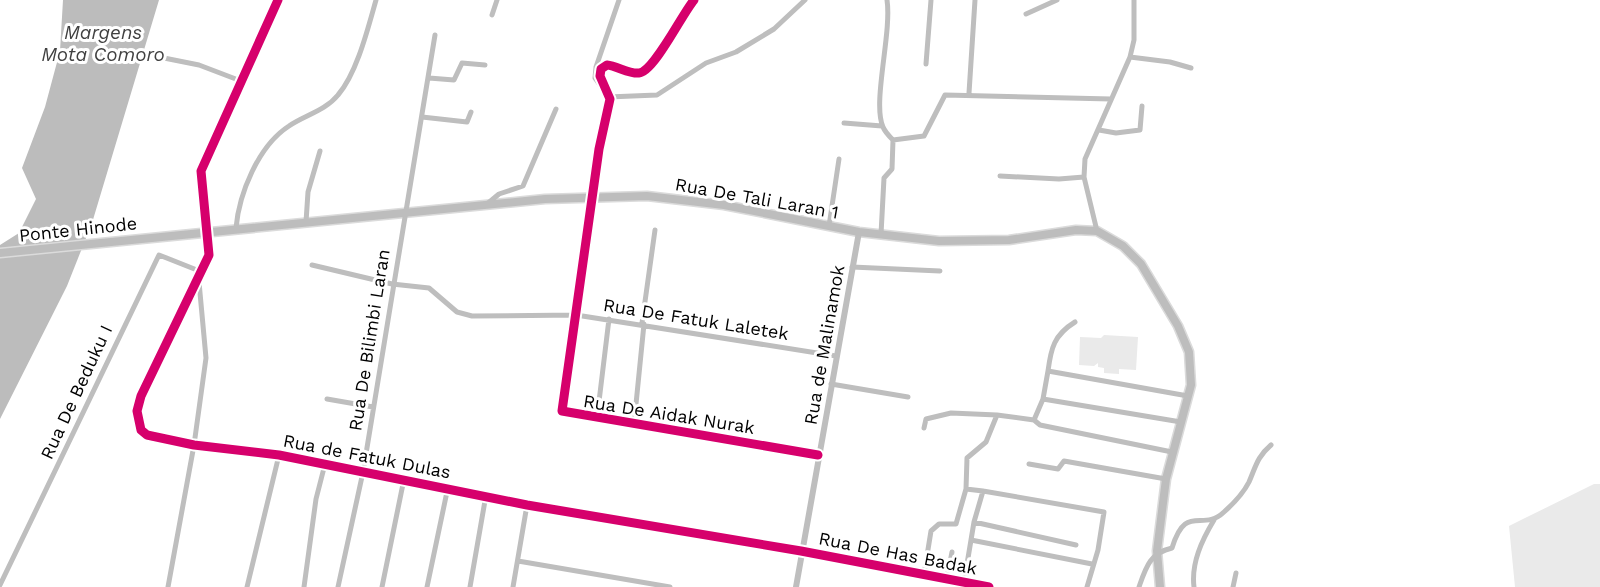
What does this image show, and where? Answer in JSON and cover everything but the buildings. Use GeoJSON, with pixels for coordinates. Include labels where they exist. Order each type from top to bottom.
{"type":"FeatureCollection","features":[{"type":"Feature","properties":{"kind":"main road","name":"Rua De Tali Laran 1"},"geometry":{"type":"LineString","coordinates":[[160,236],[592,197],[647,196],[724,205],[859,232],[939,241],[997,241],[1076,230],[1097,231]]}},
{"type":"Feature","properties":{"kind":"main road"},"geometry":{"type":"LineString","coordinates":[[1097,231],[1123,246],[1141,264],[1178,326],[1189,352],[1188,396],[1166,480],[1157,551],[1160,587]]}},
{"type":"Feature","properties":{"kind":"main road","name":"Ponte Hinode"},"geometry":{"type":"LineString","coordinates":[[0,253],[160,236]]}},
{"type":"Feature","properties":{"kind":"street"},"geometry":{"type":"LineString","coordinates":[[149,55],[199,65],[241,81],[278,0]]}},
{"type":"Feature","properties":{"kind":"street"},"geometry":{"type":"LineString","coordinates":[[236,228],[246,187],[265,152],[286,127],[310,117],[339,95],[363,42],[376,0]]}},
{"type":"Feature","properties":{"kind":"street"},"geometry":{"type":"LineString","coordinates":[[492,15],[497,0]]}},
{"type":"Feature","properties":{"kind":"street"},"geometry":{"type":"LineString","coordinates":[[610,99],[595,78],[596,67],[618,0]]}},
{"type":"Feature","properties":{"kind":"street"},"geometry":{"type":"LineString","coordinates":[[610,99],[600,76],[601,69],[607,65],[637,74],[647,70],[659,58],[680,17],[694,0]]}},
{"type":"Feature","properties":{"kind":"street"},"geometry":{"type":"LineString","coordinates":[[610,99],[657,95],[706,63],[736,52],[774,29],[806,0]]}},
{"type":"Feature","properties":{"kind":"street"},"geometry":{"type":"LineString","coordinates":[[881,234],[884,178],[892,169],[893,140],[882,126],[881,89],[890,19],[887,0]]}},
{"type":"Feature","properties":{"kind":"street"},"geometry":{"type":"LineString","coordinates":[[926,64],[931,0]]}},
{"type":"Feature","properties":{"kind":"street"},"geometry":{"type":"LineString","coordinates":[[969,93],[975,0]]}},
{"type":"Feature","properties":{"kind":"street"},"geometry":{"type":"LineString","coordinates":[[1026,14],[1058,0]]}},
{"type":"Feature","properties":{"kind":"street"},"geometry":{"type":"LineString","coordinates":[[1097,231],[1084,177],[1085,159],[1130,57],[1134,0]]}},
{"type":"Feature","properties":{"kind":"street","name":"Rua De Bilimbi Laran"},"geometry":{"type":"LineString","coordinates":[[338,587],[363,471],[435,35]]}},
{"type":"Feature","properties":{"kind":"street"},"geometry":{"type":"LineString","coordinates":[[1130,57],[1170,62],[1191,68]]}},
{"type":"Feature","properties":{"kind":"street"},"geometry":{"type":"LineString","coordinates":[[429,78],[454,79],[462,63],[485,65]]}},
{"type":"Feature","properties":{"kind":"street","name":"Rua de Fatuk Dulas"},"geometry":{"type":"LineString","coordinates":[[241,81],[201,171],[209,255],[145,386],[137,411],[141,430],[147,435],[194,445],[279,455],[448,487],[527,506],[801,551]]}},
{"type":"Feature","properties":{"kind":"street"},"geometry":{"type":"LineString","coordinates":[[893,140],[925,136],[945,95],[969,93],[1111,99]]}},
{"type":"Feature","properties":{"kind":"street","name":"Rua De Aidak Nurak"},"geometry":{"type":"LineString","coordinates":[[610,99],[592,197],[562,411],[818,455]]}},
{"type":"Feature","properties":{"kind":"street"},"geometry":{"type":"LineString","coordinates":[[1099,130],[1116,133],[1140,130],[1142,106]]}},
{"type":"Feature","properties":{"kind":"street"},"geometry":{"type":"LineString","coordinates":[[485,206],[499,194],[523,186],[556,109]]}},
{"type":"Feature","properties":{"kind":"street"},"geometry":{"type":"LineString","coordinates":[[422,117],[467,122],[471,112]]}},
{"type":"Feature","properties":{"kind":"street"},"geometry":{"type":"LineString","coordinates":[[844,123],[882,126]]}},
{"type":"Feature","properties":{"kind":"street"},"geometry":{"type":"LineString","coordinates":[[306,222],[308,192],[320,151]]}},
{"type":"Feature","properties":{"kind":"street"},"geometry":{"type":"LineString","coordinates":[[830,226],[839,159]]}},
{"type":"Feature","properties":{"kind":"street"},"geometry":{"type":"LineString","coordinates":[[1000,176],[1059,179],[1084,177]]}},
{"type":"Feature","properties":{"kind":"street"},"geometry":{"type":"LineString","coordinates":[[634,424],[655,230]]}},
{"type":"Feature","properties":{"kind":"street","name":"Rua de Malinamok"},"geometry":{"type":"LineString","coordinates":[[796,587],[859,232]]}},
{"type":"Feature","properties":{"kind":"street","name":"Rua De Beduku I"},"geometry":{"type":"LineString","coordinates":[[0,585],[159,255],[201,275]]}},
{"type":"Feature","properties":{"kind":"street","name":"Rua De Fatuk Laletek"},"geometry":{"type":"LineString","coordinates":[[312,265],[393,284],[429,288],[465,315],[609,319],[836,356]]}},
{"type":"Feature","properties":{"kind":"street"},"geometry":{"type":"LineString","coordinates":[[852,267],[940,271]]}},
{"type":"Feature","properties":{"kind":"street"},"geometry":{"type":"LineString","coordinates":[[168,587],[194,445],[206,358],[201,275]]}},
{"type":"Feature","properties":{"kind":"street"},"geometry":{"type":"LineString","coordinates":[[597,418],[609,319]]}},
{"type":"Feature","properties":{"kind":"street"},"geometry":{"type":"LineString","coordinates":[[1034,420],[1043,399],[1052,344],[1064,329],[1075,322]]}},
{"type":"Feature","properties":{"kind":"street"},"geometry":{"type":"LineString","coordinates":[[1048,371],[1188,396]]}},
{"type":"Feature","properties":{"kind":"street"},"geometry":{"type":"LineString","coordinates":[[831,384],[908,397]]}},
{"type":"Feature","properties":{"kind":"street"},"geometry":{"type":"LineString","coordinates":[[327,399],[373,407]]}},
{"type":"Feature","properties":{"kind":"street"},"geometry":{"type":"LineString","coordinates":[[1043,399],[1181,422]]}},
{"type":"Feature","properties":{"kind":"street"},"geometry":{"type":"LineString","coordinates":[[924,428],[926,419],[951,413],[997,415],[1034,420],[1040,425],[1172,452]]}},
{"type":"Feature","properties":{"kind":"street"},"geometry":{"type":"LineString","coordinates":[[924,574],[931,531],[939,524],[956,524],[966,489],[967,458],[986,442],[997,415]]}},
{"type":"Feature","properties":{"kind":"street"},"geometry":{"type":"LineString","coordinates":[[1194,587],[1199,552],[1214,520],[1244,489],[1259,455],[1271,445]]}},
{"type":"Feature","properties":{"kind":"street"},"geometry":{"type":"LineString","coordinates":[[247,587],[279,455]]}},
{"type":"Feature","properties":{"kind":"street"},"geometry":{"type":"LineString","coordinates":[[1029,464],[1058,469],[1064,461],[1166,480]]}},
{"type":"Feature","properties":{"kind":"street"},"geometry":{"type":"LineString","coordinates":[[304,587],[316,499],[325,464]]}},
{"type":"Feature","properties":{"kind":"street"},"geometry":{"type":"LineString","coordinates":[[382,587],[404,480]]}},
{"type":"Feature","properties":{"kind":"street"},"geometry":{"type":"LineString","coordinates":[[427,587],[448,487]]}},
{"type":"Feature","properties":{"kind":"street"},"geometry":{"type":"LineString","coordinates":[[966,489],[1104,512],[1087,587]]}},
{"type":"Feature","properties":{"kind":"street"},"geometry":{"type":"LineString","coordinates":[[964,582],[974,522],[983,491]]}},
{"type":"Feature","properties":{"kind":"street"},"geometry":{"type":"LineString","coordinates":[[470,587],[486,495]]}},
{"type":"Feature","properties":{"kind":"street"},"geometry":{"type":"LineString","coordinates":[[513,587],[527,506]]}},
{"type":"Feature","properties":{"kind":"street"},"geometry":{"type":"LineString","coordinates":[[1139,587],[1148,563],[1157,551],[1172,548],[1178,530],[1186,522],[1214,520]]}},
{"type":"Feature","properties":{"kind":"street"},"geometry":{"type":"LineString","coordinates":[[974,522],[1076,545]]}},
{"type":"Feature","properties":{"kind":"street"},"geometry":{"type":"LineString","coordinates":[[971,540],[1092,564]]}},
{"type":"Feature","properties":{"kind":"street","name":"Rua De Has Badak"},"geometry":{"type":"LineString","coordinates":[[801,551],[989,587]]}},
{"type":"Feature","properties":{"kind":"street"},"geometry":{"type":"LineString","coordinates":[[947,578],[952,552]]}},
{"type":"Feature","properties":{"kind":"street"},"geometry":{"type":"LineString","coordinates":[[518,561],[670,587]]}},
{"type":"Feature","properties":{"kind":"street"},"geometry":{"type":"LineString","coordinates":[[1233,587],[1236,573]]}},
{"type":"Feature","properties":{"kind":"shaded area"},"geometry":{"type":"Polygon","coordinates":[[[1104,335],[1138,337],[1136,370],[1119,369],[1119,374],[1104,373],[1104,368],[1098,367],[1098,363],[1094,366],[1079,365],[1080,337],[1101,338],[1104,335]]]}},
{"type":"Feature","properties":{"kind":"shaded area"},"geometry":{"type":"Polygon","coordinates":[[[1594,484],[1600,484],[1600,587],[1515,587],[1509,526],[1594,484]]]}},
{"type":"Feature","properties":{"kind":"water","name":"Margens Mota Comoro"},"geometry":{"type":"Polygon","coordinates":[[[63,0],[159,0],[92,223],[67,286],[0,419],[0,245],[19,233],[36,199],[22,168],[45,107],[60,51],[63,0]]]}},
{"type":"Feature","properties":{"kind":"cycle path"},"geometry":{"type":"LineString","coordinates":[[278,0],[201,171],[209,255],[141,396],[137,411],[141,430],[147,435],[194,445],[279,455],[527,505],[801,551],[989,587]]}},
{"type":"Feature","properties":{"kind":"cycle path"},"geometry":{"type":"LineString","coordinates":[[694,0],[660,53],[645,70],[635,73],[607,65],[601,69],[600,76],[610,99],[599,149],[562,411],[818,455]]}}]}
